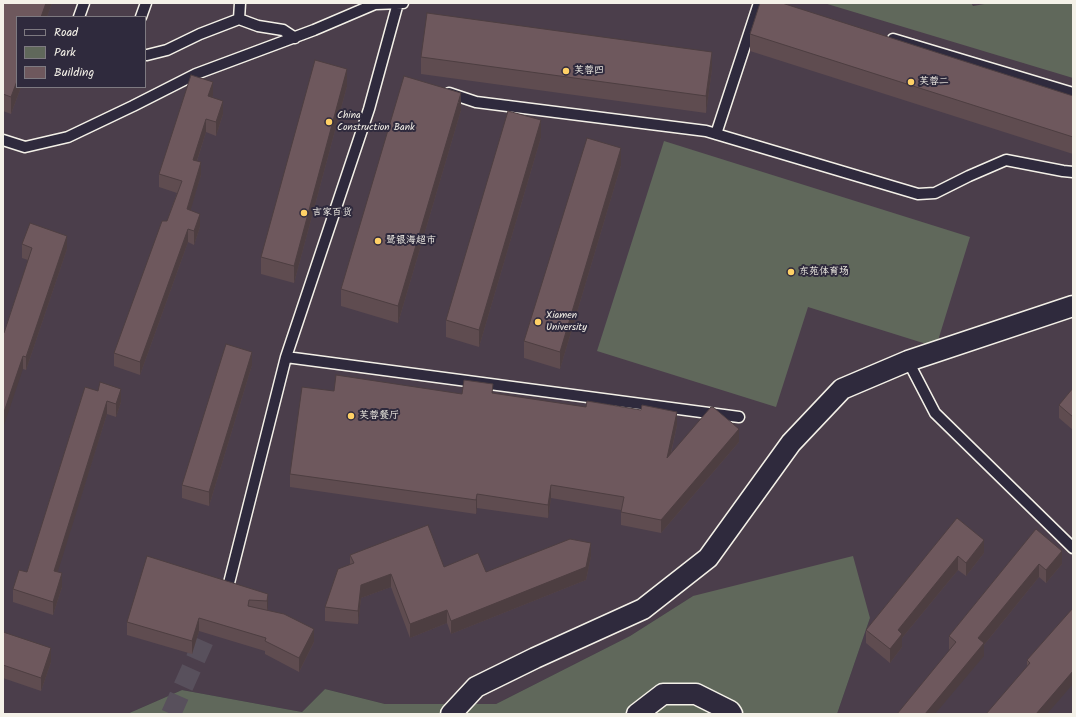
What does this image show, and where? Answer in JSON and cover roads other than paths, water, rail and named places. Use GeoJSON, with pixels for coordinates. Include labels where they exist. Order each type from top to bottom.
{"type":"FeatureCollection","features":[{"type":"Feature","properties":{"kind":"street"},"geometry":{"type":"LineString","coordinates":[[451,714],[476,687],[535,658],[643,609],[708,558],[791,443],[842,389],[908,361],[1073,306]]}},
{"type":"Feature","properties":{"kind":"street"},"geometry":{"type":"LineString","coordinates":[[637,714],[663,694],[696,694],[730,711],[732,714]]}},
{"type":"Feature","properties":{"kind":"lane"},"geometry":{"type":"LineString","coordinates":[[79,16],[84,3]]}},
{"type":"Feature","properties":{"kind":"lane"},"geometry":{"type":"LineString","coordinates":[[142,16],[146,3]]}},
{"type":"Feature","properties":{"kind":"lane"},"geometry":{"type":"LineString","coordinates":[[239,19],[240,3]]}},
{"type":"Feature","properties":{"kind":"lane"},"geometry":{"type":"LineString","coordinates":[[228,587],[286,357],[369,109],[398,3]]}},
{"type":"Feature","properties":{"kind":"lane"},"geometry":{"type":"LineString","coordinates":[[3,140],[25,147],[68,137],[196,74],[295,38],[375,4],[403,3]]}},
{"type":"Feature","properties":{"kind":"lane"},"geometry":{"type":"LineString","coordinates":[[716,134],[759,3]]}},
{"type":"Feature","properties":{"kind":"lane"},"geometry":{"type":"LineString","coordinates":[[146,55],[167,50],[208,31],[239,19],[258,26],[283,30],[295,38]]}},
{"type":"Feature","properties":{"kind":"lane"},"geometry":{"type":"LineString","coordinates":[[885,36],[1073,93]]}},
{"type":"Feature","properties":{"kind":"lane"},"geometry":{"type":"LineString","coordinates":[[442,91],[476,102],[699,130],[918,194],[935,193],[1006,160],[1073,172]]}},
{"type":"Feature","properties":{"kind":"lane"},"geometry":{"type":"LineString","coordinates":[[286,357],[739,417]]}},
{"type":"Feature","properties":{"kind":"lane"},"geometry":{"type":"LineString","coordinates":[[908,361],[935,413],[1073,548]]}},
{"type":"Feature","properties":{"kind":"tunnel"},"geometry":{"type":"LineString","coordinates":[[171,714],[218,609]]}},
{"type":"Feature","properties":{"kind":"place","name":"芙蓉四"},"geometry":{"type":"Point","coordinates":[566,71]}},
{"type":"Feature","properties":{"kind":"place","name":"芙蓉二"},"geometry":{"type":"Point","coordinates":[911,82]}},
{"type":"Feature","properties":{"kind":"place","name":"China Construction Bank"},"geometry":{"type":"Point","coordinates":[329,122]}},
{"type":"Feature","properties":{"kind":"place","name":"吉家百货"},"geometry":{"type":"Point","coordinates":[304,213]}},
{"type":"Feature","properties":{"kind":"place","name":"鹭银海超市"},"geometry":{"type":"Point","coordinates":[378,241]}},
{"type":"Feature","properties":{"kind":"place","name":"东苑体育场"},"geometry":{"type":"Point","coordinates":[791,272]}},
{"type":"Feature","properties":{"kind":"place","name":"Xiamen University"},"geometry":{"type":"Point","coordinates":[538,322]}},
{"type":"Feature","properties":{"kind":"place","name":"芙蓉餐厅"},"geometry":{"type":"Point","coordinates":[351,416]}}]}
